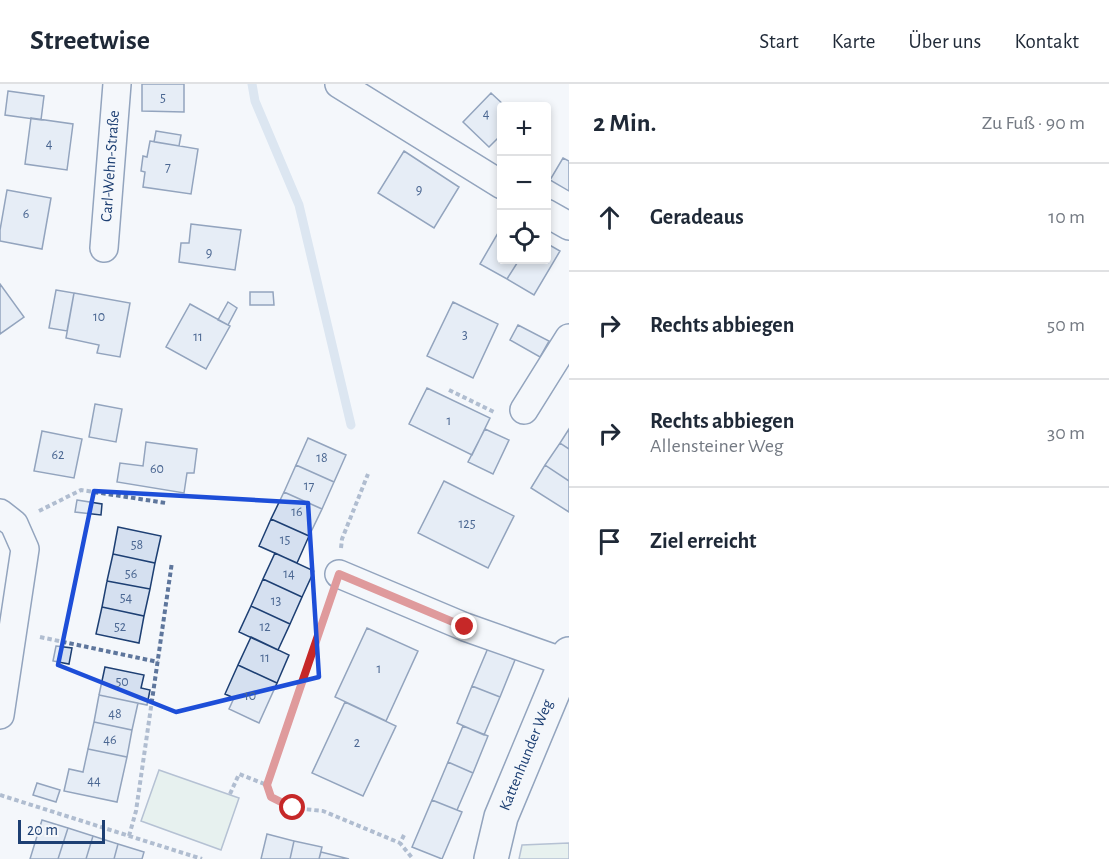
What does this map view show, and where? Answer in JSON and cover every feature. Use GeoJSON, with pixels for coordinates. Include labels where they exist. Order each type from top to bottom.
{"type":"FeatureCollection","features":[{"type":"Feature","properties":{"kind":"street","name":"Carl-Wehn-Straße"},"geometry":{"type":"LineString","coordinates":[[104,248],[117,84]]}},
{"type":"Feature","properties":{"kind":"street"},"geometry":{"type":"LineString","coordinates":[[339,84],[497,183]]}},
{"type":"Feature","properties":{"kind":"street"},"geometry":{"type":"LineString","coordinates":[[551,216],[569,226]]}},
{"type":"Feature","properties":{"kind":"street"},"geometry":{"type":"LineString","coordinates":[[524,410],[569,338]]}},
{"type":"Feature","properties":{"kind":"street"},"geometry":{"type":"LineString","coordinates":[[0,715],[25,549],[7,518]]}},
{"type":"Feature","properties":{"kind":"street"},"geometry":{"type":"LineString","coordinates":[[339,574],[465,627],[567,658]]}},
{"type":"Feature","properties":{"kind":"street","name":"Kattenhunder Weg"},"geometry":{"type":"LineString","coordinates":[[491,859],[501,817],[567,658]]}},
{"type":"Feature","properties":{"kind":"path"},"geometry":{"type":"LineString","coordinates":[[449,390],[498,414],[524,410]]}},
{"type":"Feature","properties":{"kind":"path"},"geometry":{"type":"LineString","coordinates":[[368,474],[342,539],[339,574],[267,785],[271,797],[293,808],[323,811],[400,843],[413,859]]}},
{"type":"Feature","properties":{"kind":"path"},"geometry":{"type":"LineString","coordinates":[[7,518],[81,489],[166,502]]}},
{"type":"Feature","properties":{"kind":"path"},"geometry":{"type":"LineString","coordinates":[[129,836],[136,811],[172,562]]}},
{"type":"Feature","properties":{"kind":"path"},"geometry":{"type":"LineString","coordinates":[[12,633],[58,640],[158,662]]}},
{"type":"Feature","properties":{"kind":"path"},"geometry":{"type":"LineString","coordinates":[[230,794],[239,774],[267,785]]}},
{"type":"Feature","properties":{"kind":"path"},"geometry":{"type":"LineString","coordinates":[[0,795],[202,859]]}},
{"type":"Feature","properties":{"kind":"path"},"geometry":{"type":"LineString","coordinates":[[400,843],[404,835]]}},
{"type":"Feature","properties":{"kind":"highlighted area"},"geometry":{"type":"Polygon","coordinates":[[[94,491],[308,503],[319,677],[176,712],[58,665],[94,491]]]}},
{"type":"Feature","properties":{"kind":"shaded area"},"geometry":{"type":"Polygon","coordinates":[[[159,770],[239,798],[221,850],[141,821],[159,770]]]}},
{"type":"Feature","properties":{"kind":"shaded area"},"geometry":{"type":"Polygon","coordinates":[[[569,843],[569,859],[519,859],[522,845],[569,843]]]}},
{"type":"Feature","properties":{"kind":"building"},"geometry":{"type":"Polygon","coordinates":[[[142,84],[184,84],[184,112],[142,111],[142,84]]]}},
{"type":"Feature","properties":{"kind":"building"},"geometry":{"type":"Polygon","coordinates":[[[8,91],[44,96],[41,120],[5,115],[8,91]]]}},
{"type":"Feature","properties":{"kind":"building"},"geometry":{"type":"Polygon","coordinates":[[[491,93],[501,102],[497,102],[497,139],[489,147],[463,122],[491,93]]]}},
{"type":"Feature","properties":{"kind":"building"},"geometry":{"type":"Polygon","coordinates":[[[31,118],[73,124],[67,170],[25,164],[31,118]]]}},
{"type":"Feature","properties":{"kind":"building"},"geometry":{"type":"Polygon","coordinates":[[[156,131],[181,135],[179,146],[154,142],[156,131]]]}},
{"type":"Feature","properties":{"kind":"building"},"geometry":{"type":"Polygon","coordinates":[[[150,141],[198,149],[191,194],[143,187],[145,172],[141,171],[143,156],[147,157],[150,141]]]}},
{"type":"Feature","properties":{"kind":"building"},"geometry":{"type":"Polygon","coordinates":[[[404,151],[459,187],[434,228],[378,193],[404,151]]]}},
{"type":"Feature","properties":{"kind":"building"},"geometry":{"type":"Polygon","coordinates":[[[563,158],[569,161],[569,191],[551,181],[563,158]]]}},
{"type":"Feature","properties":{"kind":"building"},"geometry":{"type":"Polygon","coordinates":[[[7,190],[51,198],[42,249],[0,241],[7,190]]]}},
{"type":"Feature","properties":{"kind":"building"},"geometry":{"type":"Polygon","coordinates":[[[191,224],[241,230],[235,270],[179,262],[181,243],[189,243],[191,224]]]}},
{"type":"Feature","properties":{"kind":"building"},"geometry":{"type":"Polygon","coordinates":[[[497,235],[497,264],[516,264],[507,279],[480,264],[497,235]]]}},
{"type":"Feature","properties":{"kind":"building"},"geometry":{"type":"Polygon","coordinates":[[[551,246],[560,251],[534,295],[507,279],[516,264],[551,264],[551,246]]]}},
{"type":"Feature","properties":{"kind":"building"},"geometry":{"type":"Polygon","coordinates":[[[0,284],[24,317],[0,334],[0,284]]]}},
{"type":"Feature","properties":{"kind":"building"},"geometry":{"type":"Polygon","coordinates":[[[56,290],[74,293],[67,331],[49,328],[56,290]]]}},
{"type":"Feature","properties":{"kind":"building"},"geometry":{"type":"Polygon","coordinates":[[[250,292],[273,292],[274,305],[250,305],[250,292]]]}},
{"type":"Feature","properties":{"kind":"building"},"geometry":{"type":"Polygon","coordinates":[[[74,293],[130,303],[120,357],[97,353],[99,345],[66,338],[74,293]]]}},
{"type":"Feature","properties":{"kind":"building"},"geometry":{"type":"Polygon","coordinates":[[[228,302],[237,308],[228,325],[218,320],[228,302]]]}},
{"type":"Feature","properties":{"kind":"building"},"geometry":{"type":"Polygon","coordinates":[[[453,302],[498,324],[473,378],[427,356],[453,302]]]}},
{"type":"Feature","properties":{"kind":"building"},"geometry":{"type":"Polygon","coordinates":[[[190,304],[230,326],[206,369],[166,347],[190,304]]]}},
{"type":"Feature","properties":{"kind":"building"},"geometry":{"type":"Polygon","coordinates":[[[518,325],[549,341],[540,357],[510,340],[518,325]]]}},
{"type":"Feature","properties":{"kind":"building"},"geometry":{"type":"Polygon","coordinates":[[[427,388],[490,418],[472,455],[409,424],[427,388]]]}},
{"type":"Feature","properties":{"kind":"building"},"geometry":{"type":"Polygon","coordinates":[[[95,404],[122,409],[116,442],[89,437],[95,404]]]}},
{"type":"Feature","properties":{"kind":"building"},"geometry":{"type":"Polygon","coordinates":[[[485,429],[509,440],[493,474],[468,462],[485,429]]]}},
{"type":"Feature","properties":{"kind":"building"},"geometry":{"type":"Polygon","coordinates":[[[569,429],[569,449],[560,443],[569,429]]]}},
{"type":"Feature","properties":{"kind":"building"},"geometry":{"type":"Polygon","coordinates":[[[42,431],[82,439],[74,478],[34,471],[42,431]]]}},
{"type":"Feature","properties":{"kind":"building"},"geometry":{"type":"Polygon","coordinates":[[[308,438],[346,455],[334,482],[296,465],[308,438]]]}},
{"type":"Feature","properties":{"kind":"building"},"geometry":{"type":"Polygon","coordinates":[[[146,442],[197,449],[194,473],[187,473],[184,493],[117,482],[120,463],[143,466],[146,442]]]}},
{"type":"Feature","properties":{"kind":"building"},"geometry":{"type":"Polygon","coordinates":[[[560,443],[569,449],[569,481],[545,465],[560,443]]]}},
{"type":"Feature","properties":{"kind":"building"},"geometry":{"type":"Polygon","coordinates":[[[296,465],[334,482],[322,509],[284,492],[296,465]]]}},
{"type":"Feature","properties":{"kind":"building"},"geometry":{"type":"Polygon","coordinates":[[[545,465],[569,481],[569,512],[531,488],[545,465]]]}},
{"type":"Feature","properties":{"kind":"building"},"geometry":{"type":"Polygon","coordinates":[[[444,481],[514,516],[488,568],[418,533],[444,481]]]}},
{"type":"Feature","properties":{"kind":"building"},"geometry":{"type":"Polygon","coordinates":[[[284,492],[322,509],[309,536],[271,519],[284,492]]]}},
{"type":"Feature","properties":{"kind":"building"},"geometry":{"type":"Polygon","coordinates":[[[77,500],[102,504],[101,515],[75,512],[77,500]]]}},
{"type":"Feature","properties":{"kind":"building"},"geometry":{"type":"Polygon","coordinates":[[[271,519],[309,536],[297,563],[259,546],[271,519]]]}},
{"type":"Feature","properties":{"kind":"building"},"geometry":{"type":"Polygon","coordinates":[[[118,527],[161,536],[155,563],[113,554],[118,527]]]}},
{"type":"Feature","properties":{"kind":"building"},"geometry":{"type":"Polygon","coordinates":[[[275,553],[314,571],[302,597],[263,579],[275,553]]]}},
{"type":"Feature","properties":{"kind":"building"},"geometry":{"type":"Polygon","coordinates":[[[113,554],[155,563],[150,589],[107,581],[113,554]]]}},
{"type":"Feature","properties":{"kind":"building"},"geometry":{"type":"Polygon","coordinates":[[[263,579],[302,597],[290,624],[251,606],[263,579]]]}},
{"type":"Feature","properties":{"kind":"building"},"geometry":{"type":"Polygon","coordinates":[[[107,581],[150,589],[144,616],[102,607],[107,581]]]}},
{"type":"Feature","properties":{"kind":"building"},"geometry":{"type":"Polygon","coordinates":[[[251,606],[290,624],[278,650],[239,632],[251,606]]]}},
{"type":"Feature","properties":{"kind":"building"},"geometry":{"type":"Polygon","coordinates":[[[102,607],[144,616],[139,643],[96,634],[102,607]]]}},
{"type":"Feature","properties":{"kind":"building"},"geometry":{"type":"Polygon","coordinates":[[[367,628],[418,651],[386,721],[335,697],[367,628]]]}},
{"type":"Feature","properties":{"kind":"building"},"geometry":{"type":"Polygon","coordinates":[[[251,637],[289,655],[277,683],[238,665],[251,637]]]}},
{"type":"Feature","properties":{"kind":"building"},"geometry":{"type":"Polygon","coordinates":[[[56,646],[72,648],[69,664],[53,661],[56,646]]]}},
{"type":"Feature","properties":{"kind":"building"},"geometry":{"type":"Polygon","coordinates":[[[488,648],[515,660],[500,697],[472,686],[488,648]]]}},
{"type":"Feature","properties":{"kind":"building"},"geometry":{"type":"Polygon","coordinates":[[[238,665],[277,683],[259,723],[229,709],[234,698],[225,694],[238,665]]]}},
{"type":"Feature","properties":{"kind":"building"},"geometry":{"type":"Polygon","coordinates":[[[105,667],[144,675],[141,688],[150,690],[147,705],[99,695],[105,667]]]}},
{"type":"Feature","properties":{"kind":"building"},"geometry":{"type":"Polygon","coordinates":[[[472,686],[500,697],[484,735],[457,723],[472,686]]]}},
{"type":"Feature","properties":{"kind":"building"},"geometry":{"type":"Polygon","coordinates":[[[99,695],[138,703],[132,730],[94,722],[99,695]]]}},
{"type":"Feature","properties":{"kind":"building"},"geometry":{"type":"Polygon","coordinates":[[[345,702],[396,726],[363,796],[312,773],[345,702]]]}},
{"type":"Feature","properties":{"kind":"building"},"geometry":{"type":"Polygon","coordinates":[[[94,722],[132,730],[127,757],[88,749],[94,722]]]}},
{"type":"Feature","properties":{"kind":"building"},"geometry":{"type":"Polygon","coordinates":[[[463,726],[488,736],[473,773],[448,762],[463,726]]]}},
{"type":"Feature","properties":{"kind":"building"},"geometry":{"type":"Polygon","coordinates":[[[88,749],[127,757],[117,802],[64,791],[69,769],[83,772],[88,749]]]}},
{"type":"Feature","properties":{"kind":"building"},"geometry":{"type":"Polygon","coordinates":[[[448,762],[473,773],[457,810],[432,800],[448,762]]]}},
{"type":"Feature","properties":{"kind":"building"},"geometry":{"type":"Polygon","coordinates":[[[37,783],[60,790],[56,802],[33,795],[37,783]]]}},
{"type":"Feature","properties":{"kind":"building"},"geometry":{"type":"Polygon","coordinates":[[[432,800],[462,812],[442,859],[412,847],[432,800]]]}},
{"type":"Feature","properties":{"kind":"building"},"geometry":{"type":"Polygon","coordinates":[[[42,820],[68,828],[58,859],[30,859],[42,820]]]}},
{"type":"Feature","properties":{"kind":"building"},"geometry":{"type":"Polygon","coordinates":[[[68,828],[93,836],[86,859],[58,859],[68,828]]]}},
{"type":"Feature","properties":{"kind":"building"},"geometry":{"type":"Polygon","coordinates":[[[267,834],[294,841],[290,859],[261,859],[267,834]]]}},
{"type":"Feature","properties":{"kind":"building"},"geometry":{"type":"Polygon","coordinates":[[[93,836],[118,844],[114,859],[86,859],[93,836]]]}},
{"type":"Feature","properties":{"kind":"building"},"geometry":{"type":"Polygon","coordinates":[[[294,841],[322,847],[319,859],[290,859],[294,841]]]}},
{"type":"Feature","properties":{"kind":"building"},"geometry":{"type":"Polygon","coordinates":[[[118,844],[144,852],[142,859],[114,859],[118,844]]]}},
{"type":"Feature","properties":{"kind":"building"},"geometry":{"type":"Polygon","coordinates":[[[321,852],[349,859],[319,859],[321,852]]]}},
{"type":"Feature","properties":{"kind":"waterway"},"geometry":{"type":"LineString","coordinates":[[252,84],[255,101],[299,205],[351,425]]}},
{"type":"Feature","properties":{"kind":"route"},"geometry":{"type":"LineString","coordinates":[[293,808],[271,797],[267,785],[339,574],[465,627]]}}]}
